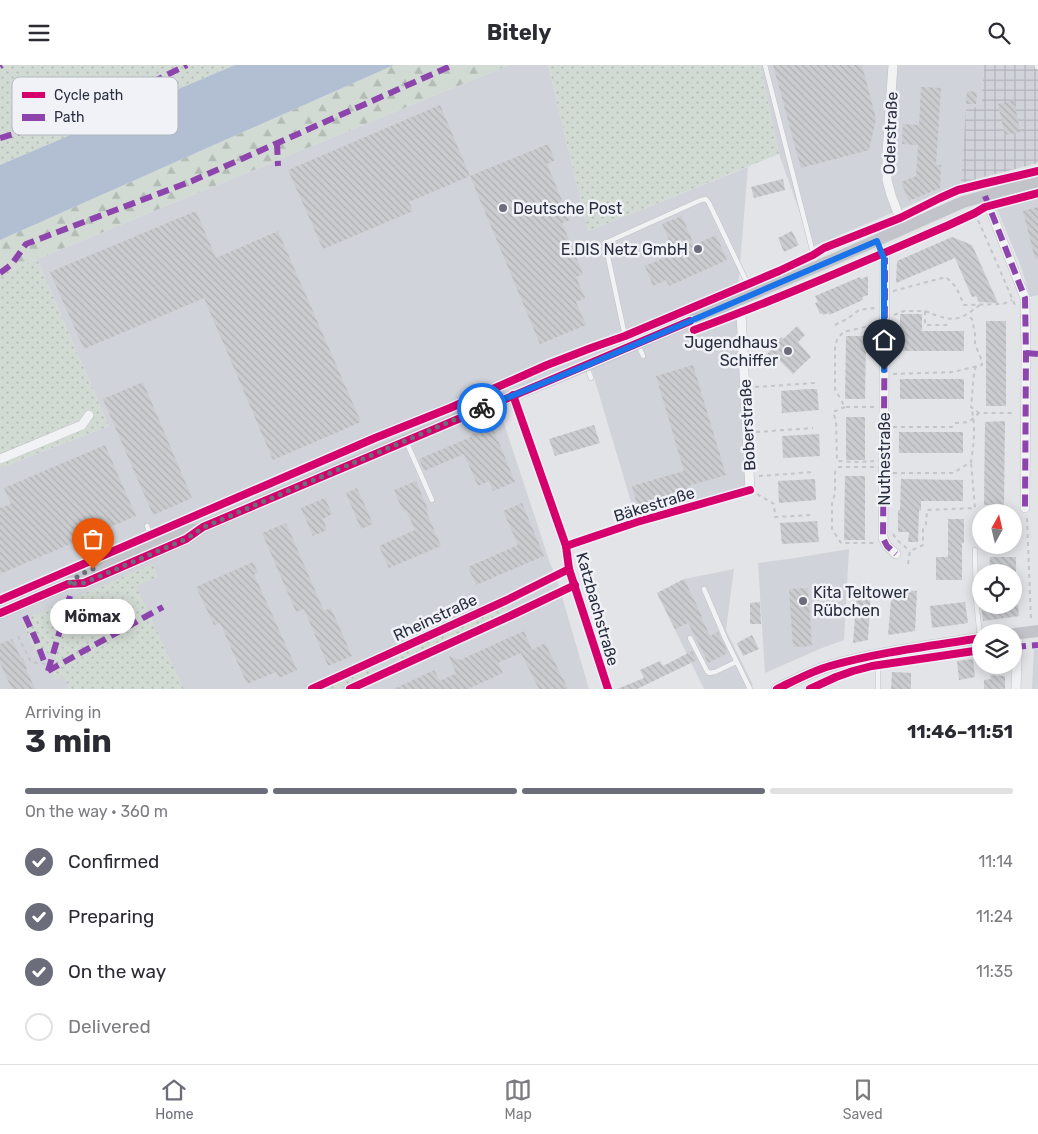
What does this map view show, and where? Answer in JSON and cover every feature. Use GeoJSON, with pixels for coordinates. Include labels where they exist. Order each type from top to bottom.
{"type":"FeatureCollection","features":[{"type":"Feature","properties":{"kind":"main road"},"geometry":{"type":"LineString","coordinates":[[0,613],[68,584],[84,583],[186,539],[200,529],[877,241],[963,202],[1038,182]]}},
{"type":"Feature","properties":{"kind":"main road"},"geometry":{"type":"LineString","coordinates":[[1022,631],[1034,626]]}},
{"type":"Feature","properties":{"kind":"main road"},"geometry":{"type":"LineString","coordinates":[[777,689],[829,666],[878,655],[972,640]]}},
{"type":"Feature","properties":{"kind":"street","name":"Oderstraße"},"geometry":{"type":"LineString","coordinates":[[893,65],[887,153],[888,180],[891,195],[904,229]]}},
{"type":"Feature","properties":{"kind":"street"},"geometry":{"type":"LineString","coordinates":[[985,195],[1025,298],[1025,508]]}},
{"type":"Feature","properties":{"kind":"street","name":"Nuthestraße"},"geometry":{"type":"LineString","coordinates":[[877,241],[884,259],[883,538],[886,546],[896,554]]}},
{"type":"Feature","properties":{"kind":"street","name":"Boberstraße"},"geometry":{"type":"LineString","coordinates":[[737,301],[741,313],[750,490]]}},
{"type":"Feature","properties":{"kind":"street","name":"Katzbachstraße"},"geometry":{"type":"LineString","coordinates":[[513,395],[566,546],[569,569],[608,689]]}},
{"type":"Feature","properties":{"kind":"street"},"geometry":{"type":"LineString","coordinates":[[0,459],[82,425],[88,415]]}},
{"type":"Feature","properties":{"kind":"street","name":"Bäkestraße"},"geometry":{"type":"LineString","coordinates":[[566,546],[637,522],[750,490]]}},
{"type":"Feature","properties":{"kind":"street","name":"Rheinstraße"},"geometry":{"type":"LineString","coordinates":[[312,689],[507,600],[569,569]]}},
{"type":"Feature","properties":{"kind":"street","name":"Rheinstraße"},"geometry":{"type":"LineString","coordinates":[[350,689],[575,585]]}},
{"type":"Feature","properties":{"kind":"street"},"geometry":{"type":"LineString","coordinates":[[507,600],[514,614]]}},
{"type":"Feature","properties":{"kind":"street","name":"Rheinstraße"},"geometry":{"type":"LineString","coordinates":[[380,658],[386,673]]}},
{"type":"Feature","properties":{"kind":"street"},"geometry":{"type":"LineString","coordinates":[[1016,674],[1016,689]]}},
{"type":"Feature","properties":{"kind":"lane"},"geometry":{"type":"LineString","coordinates":[[766,65],[816,267]]}},
{"type":"Feature","properties":{"kind":"lane"},"geometry":{"type":"LineString","coordinates":[[643,356],[625,335],[605,243],[706,199],[752,294]]}},
{"type":"Feature","properties":{"kind":"lane"},"geometry":{"type":"LineString","coordinates":[[586,365],[592,378]]}},
{"type":"Feature","properties":{"kind":"lane"},"geometry":{"type":"LineString","coordinates":[[406,440],[432,500]]}},
{"type":"Feature","properties":{"kind":"lane"},"geometry":{"type":"LineString","coordinates":[[147,526],[158,550]]}},
{"type":"Feature","properties":{"kind":"lane"},"geometry":{"type":"LineString","coordinates":[[975,554],[976,599],[979,624]]}},
{"type":"Feature","properties":{"kind":"lane"},"geometry":{"type":"LineString","coordinates":[[704,589],[750,689]]}},
{"type":"Feature","properties":{"kind":"lane"},"geometry":{"type":"LineString","coordinates":[[690,638],[709,673],[736,662]]}},
{"type":"Feature","properties":{"kind":"lane"},"geometry":{"type":"LineString","coordinates":[[878,655],[878,689]]}},
{"type":"Feature","properties":{"kind":"path"},"geometry":{"type":"LineString","coordinates":[[975,213],[1016,307]]}},
{"type":"Feature","properties":{"kind":"path"},"geometry":{"type":"LineString","coordinates":[[893,291],[946,277],[956,287],[964,305],[1003,304],[1013,299]]}},
{"type":"Feature","properties":{"kind":"path"},"geometry":{"type":"LineString","coordinates":[[893,315],[904,311],[926,311],[946,319],[956,319],[967,315],[981,304]]}},
{"type":"Feature","properties":{"kind":"path"},"geometry":{"type":"LineString","coordinates":[[835,325],[859,310],[877,308]]}},
{"type":"Feature","properties":{"kind":"path"},"geometry":{"type":"LineString","coordinates":[[926,311],[925,325],[950,325]]}},
{"type":"Feature","properties":{"kind":"path"},"geometry":{"type":"LineString","coordinates":[[893,374],[953,373],[982,365],[974,344],[975,334],[972,319],[967,315]]}},
{"type":"Feature","properties":{"kind":"path"},"geometry":{"type":"LineString","coordinates":[[845,407],[835,389],[835,346],[837,340],[842,332],[865,327],[872,334],[872,348],[877,348]]}},
{"type":"Feature","properties":{"kind":"path"},"geometry":{"type":"LineString","coordinates":[[908,564],[910,551],[923,545],[923,529],[926,524],[927,510],[975,508],[971,462],[974,418],[971,407],[973,377],[976,367]]}},
{"type":"Feature","properties":{"kind":"path"},"geometry":{"type":"LineString","coordinates":[[745,387],[815,383]]}},
{"type":"Feature","properties":{"kind":"path"},"geometry":{"type":"LineString","coordinates":[[876,407],[845,407],[833,412],[836,421],[837,461],[876,461]]}},
{"type":"Feature","properties":{"kind":"path"},"geometry":{"type":"LineString","coordinates":[[971,407],[979,413],[1018,413]]}},
{"type":"Feature","properties":{"kind":"path"},"geometry":{"type":"LineString","coordinates":[[893,427],[952,427],[955,423],[969,422],[979,413]]}},
{"type":"Feature","properties":{"kind":"path"},"geometry":{"type":"LineString","coordinates":[[747,432],[814,428]]}},
{"type":"Feature","properties":{"kind":"path"},"geometry":{"type":"LineString","coordinates":[[892,473],[953,473],[971,462]]}},
{"type":"Feature","properties":{"kind":"path"},"geometry":{"type":"LineString","coordinates":[[875,543],[841,543],[832,529],[832,502],[835,494],[835,472],[839,467],[876,467]]}},
{"type":"Feature","properties":{"kind":"path"},"geometry":{"type":"LineString","coordinates":[[750,477],[814,472]]}},
{"type":"Feature","properties":{"kind":"path"},"geometry":{"type":"LineString","coordinates":[[750,490],[774,504],[775,517],[812,515]]}},
{"type":"Feature","properties":{"kind":"path"},"geometry":{"type":"LineString","coordinates":[[1025,508],[1034,626]]}},
{"type":"Feature","properties":{"kind":"path"},"geometry":{"type":"LineString","coordinates":[[18,636],[31,662],[45,664]]}},
{"type":"Feature","properties":{"kind":"shaded area"},"geometry":{"type":"Polygon","coordinates":[[[509,65],[548,65],[588,231],[748,167],[737,301],[750,490],[637,522],[590,364],[497,402],[558,583],[589,689],[0,689],[0,468],[109,426],[37,259],[509,65]]]}},
{"type":"Feature","properties":{"kind":"shaded area"},"geometry":{"type":"Polygon","coordinates":[[[760,65],[984,65],[981,106],[962,183],[812,247],[779,154],[760,65]]]}},
{"type":"Feature","properties":{"kind":"shaded area"},"geometry":{"type":"Polygon","coordinates":[[[984,65],[1038,65],[1038,163],[961,183],[966,109],[981,106],[984,65]]]}},
{"type":"Feature","properties":{"kind":"shaded area"},"geometry":{"type":"Polygon","coordinates":[[[1038,198],[1038,295],[1030,297],[1020,264],[996,207],[1038,198]]]}},
{"type":"Feature","properties":{"kind":"shaded area","name":"Kita Teltower Rübchen"},"geometry":{"type":"Polygon","coordinates":[[[849,549],[844,640],[765,673],[758,563],[849,549]]]}},
{"type":"Feature","properties":{"kind":"shaded area"},"geometry":{"type":"Polygon","coordinates":[[[734,569],[726,630],[753,685],[745,689],[704,689],[657,593],[684,579],[734,569]]]}},
{"type":"Feature","properties":{"kind":"shaded area"},"geometry":{"type":"Polygon","coordinates":[[[1034,649],[1038,649],[1038,689],[1032,689],[1034,649]]]}},
{"type":"Feature","properties":{"kind":"green space"},"geometry":{"type":"Polygon","coordinates":[[[235,65],[178,89],[178,77],[12,77],[12,135],[70,135],[0,165],[0,66],[235,65]]]}},
{"type":"Feature","properties":{"kind":"green space"},"geometry":{"type":"Polygon","coordinates":[[[394,65],[509,65],[0,275],[0,240],[394,65]]]}},
{"type":"Feature","properties":{"kind":"green space"},"geometry":{"type":"Polygon","coordinates":[[[548,65],[760,65],[779,154],[588,231],[548,65]]]}},
{"type":"Feature","properties":{"kind":"green space"},"geometry":{"type":"Polygon","coordinates":[[[37,259],[109,426],[0,468],[0,275],[37,259]]]}},
{"type":"Feature","properties":{"kind":"green space"},"geometry":{"type":"Polygon","coordinates":[[[153,564],[158,577],[136,586],[184,689],[69,689],[64,676],[56,680],[53,674],[57,664],[54,656],[46,653],[36,655],[22,620],[153,564]]]}},
{"type":"Feature","properties":{"kind":"green space"},"geometry":{"type":"Polygon","coordinates":[[[503,605],[507,608],[507,612],[400,661],[396,659],[398,655],[503,605]]]}},
{"type":"Feature","properties":{"kind":"green space"},"geometry":{"type":"Polygon","coordinates":[[[371,668],[373,673],[337,689],[324,689],[371,668]]]}},
{"type":"Feature","properties":{"kind":"water"},"geometry":{"type":"Polygon","coordinates":[[[235,65],[394,65],[0,240],[0,165],[70,135],[178,135],[178,89],[235,65]]]}},
{"type":"Feature","properties":{"kind":"building"},"geometry":{"type":"Polygon","coordinates":[[[773,65],[862,65],[876,119],[869,150],[801,168],[773,65]]]}},
{"type":"Feature","properties":{"kind":"building"},"geometry":{"type":"Polygon","coordinates":[[[921,87],[941,88],[936,165],[941,165],[940,188],[909,201],[901,182],[916,176],[918,145],[902,144],[903,124],[919,125],[921,87]]]}},
{"type":"Feature","properties":{"kind":"building"},"geometry":{"type":"Polygon","coordinates":[[[967,91],[977,92],[976,104],[966,104],[967,91]]]}},
{"type":"Feature","properties":{"kind":"building"},"geometry":{"type":"Polygon","coordinates":[[[1014,100],[1020,132],[1005,135],[998,104],[1014,100]]]}},
{"type":"Feature","properties":{"kind":"building"},"geometry":{"type":"Polygon","coordinates":[[[440,105],[470,176],[409,202],[413,211],[323,249],[288,170],[440,105]]]}},
{"type":"Feature","properties":{"kind":"building"},"geometry":{"type":"Polygon","coordinates":[[[548,144],[555,160],[547,164],[570,220],[562,223],[583,274],[576,277],[585,298],[576,302],[586,325],[540,344],[470,176],[548,144]]]}},
{"type":"Feature","properties":{"kind":"building"},"geometry":{"type":"Polygon","coordinates":[[[783,179],[785,190],[754,198],[751,187],[783,179]]]}},
{"type":"Feature","properties":{"kind":"building"},"geometry":{"type":"Polygon","coordinates":[[[1038,207],[1038,259],[1035,259],[1023,211],[1038,207]]]}},
{"type":"Feature","properties":{"kind":"building"},"geometry":{"type":"Polygon","coordinates":[[[196,211],[216,258],[278,231],[361,422],[273,460],[204,298],[84,349],[50,272],[196,211]]]}},
{"type":"Feature","properties":{"kind":"building","name":"E.DIS Netz GmbH"},"geometry":{"type":"Polygon","coordinates":[[[682,216],[694,245],[716,235],[727,260],[669,286],[666,280],[653,286],[645,266],[675,253],[662,224],[682,216]]]}},
{"type":"Feature","properties":{"kind":"building"},"geometry":{"type":"Polygon","coordinates":[[[792,231],[799,245],[784,252],[778,238],[792,231]]]}},
{"type":"Feature","properties":{"kind":"building"},"geometry":{"type":"Polygon","coordinates":[[[952,237],[972,245],[998,303],[979,302],[976,296],[972,297],[955,258],[896,283],[897,261],[952,237]]]}},
{"type":"Feature","properties":{"kind":"building"},"geometry":{"type":"Polygon","coordinates":[[[868,276],[868,295],[862,297],[863,300],[829,315],[829,313],[820,314],[815,303],[818,302],[815,296],[860,277],[861,279],[868,276]]]}},
{"type":"Feature","properties":{"kind":"building"},"geometry":{"type":"Polygon","coordinates":[[[900,314],[922,314],[922,331],[964,331],[964,351],[900,351],[900,314]]]}},
{"type":"Feature","properties":{"kind":"building"},"geometry":{"type":"Polygon","coordinates":[[[986,321],[1006,321],[1006,406],[986,406],[986,321]]]}},
{"type":"Feature","properties":{"kind":"building","name":"Jugendhaus Schiffer"},"geometry":{"type":"Polygon","coordinates":[[[797,326],[805,335],[798,342],[811,357],[793,374],[778,359],[772,365],[764,357],[776,345],[774,343],[781,337],[783,339],[797,326]]]}},
{"type":"Feature","properties":{"kind":"building"},"geometry":{"type":"Polygon","coordinates":[[[846,336],[866,336],[865,399],[845,399],[846,336]]]}},
{"type":"Feature","properties":{"kind":"building"},"geometry":{"type":"Polygon","coordinates":[[[693,365],[726,475],[688,486],[690,491],[638,507],[632,486],[684,471],[656,376],[693,365]]]}},
{"type":"Feature","properties":{"kind":"building"},"geometry":{"type":"Polygon","coordinates":[[[900,379],[964,379],[964,399],[900,399],[900,379]]]}},
{"type":"Feature","properties":{"kind":"building"},"geometry":{"type":"Polygon","coordinates":[[[143,382],[192,498],[153,515],[103,399],[143,382]]]}},
{"type":"Feature","properties":{"kind":"building"},"geometry":{"type":"Polygon","coordinates":[[[817,389],[819,410],[782,413],[781,391],[817,389]]]}},
{"type":"Feature","properties":{"kind":"building"},"geometry":{"type":"Polygon","coordinates":[[[846,417],[865,417],[865,460],[846,460],[846,417]]]}},
{"type":"Feature","properties":{"kind":"building"},"geometry":{"type":"Polygon","coordinates":[[[1005,421],[1004,504],[984,504],[985,422],[1005,421]]]}},
{"type":"Feature","properties":{"kind":"building"},"geometry":{"type":"Polygon","coordinates":[[[594,425],[600,443],[555,456],[549,439],[594,425]]]}},
{"type":"Feature","properties":{"kind":"building"},"geometry":{"type":"Polygon","coordinates":[[[492,426],[515,482],[493,491],[489,481],[478,486],[464,454],[424,471],[419,459],[492,426]]]}},
{"type":"Feature","properties":{"kind":"building"},"geometry":{"type":"Polygon","coordinates":[[[899,432],[963,432],[963,453],[899,453],[899,432]]]}},
{"type":"Feature","properties":{"kind":"building"},"geometry":{"type":"Polygon","coordinates":[[[819,434],[820,456],[783,458],[782,436],[819,434]]]}},
{"type":"Feature","properties":{"kind":"building"},"geometry":{"type":"Polygon","coordinates":[[[105,445],[136,516],[0,574],[0,508],[11,504],[4,488],[105,445]]]}},
{"type":"Feature","properties":{"kind":"building"},"geometry":{"type":"Polygon","coordinates":[[[845,476],[865,476],[865,540],[844,540],[845,476]]]}},
{"type":"Feature","properties":{"kind":"building"},"geometry":{"type":"Polygon","coordinates":[[[815,479],[816,500],[779,503],[778,481],[815,479]]]}},
{"type":"Feature","properties":{"kind":"building"},"geometry":{"type":"Polygon","coordinates":[[[901,479],[963,480],[963,501],[921,501],[918,542],[908,542],[909,532],[898,532],[901,479]]]}},
{"type":"Feature","properties":{"kind":"building"},"geometry":{"type":"Polygon","coordinates":[[[416,481],[441,546],[389,568],[379,546],[415,530],[406,510],[403,511],[394,490],[416,481]]]}},
{"type":"Feature","properties":{"kind":"building"},"geometry":{"type":"Polygon","coordinates":[[[357,488],[373,524],[361,529],[346,493],[357,488]]]}},
{"type":"Feature","properties":{"kind":"building"},"geometry":{"type":"Polygon","coordinates":[[[325,498],[332,514],[323,519],[327,530],[313,536],[301,508],[325,498]]]}},
{"type":"Feature","properties":{"kind":"building"},"geometry":{"type":"Polygon","coordinates":[[[522,503],[544,556],[476,585],[468,567],[518,545],[503,511],[522,503]]]}},
{"type":"Feature","properties":{"kind":"building"},"geometry":{"type":"Polygon","coordinates":[[[948,519],[964,519],[962,580],[936,580],[936,557],[948,557],[948,519]]]}},
{"type":"Feature","properties":{"kind":"building"},"geometry":{"type":"Polygon","coordinates":[[[817,521],[819,542],[782,544],[780,523],[817,521]]]}},
{"type":"Feature","properties":{"kind":"building"},"geometry":{"type":"Polygon","coordinates":[[[286,523],[324,611],[331,608],[352,656],[328,666],[304,609],[296,612],[262,533],[286,523]]]}},
{"type":"Feature","properties":{"kind":"building"},"geometry":{"type":"Polygon","coordinates":[[[990,557],[1016,557],[1016,564],[990,564],[990,557]]]}},
{"type":"Feature","properties":{"kind":"building"},"geometry":{"type":"Polygon","coordinates":[[[253,562],[258,573],[254,574],[297,670],[279,678],[276,672],[247,684],[220,623],[214,625],[196,587],[253,562]]]}},
{"type":"Feature","properties":{"kind":"building"},"geometry":{"type":"Polygon","coordinates":[[[684,579],[710,636],[718,632],[728,653],[708,663],[688,623],[675,629],[657,593],[684,579]]]}},
{"type":"Feature","properties":{"kind":"building"},"geometry":{"type":"Polygon","coordinates":[[[808,588],[812,646],[793,647],[789,589],[808,588]]]}},
{"type":"Feature","properties":{"kind":"building"},"geometry":{"type":"Polygon","coordinates":[[[892,589],[917,591],[915,631],[888,635],[892,589]]]}},
{"type":"Feature","properties":{"kind":"building"},"geometry":{"type":"Polygon","coordinates":[[[871,590],[868,640],[853,643],[857,593],[871,590]]]}},
{"type":"Feature","properties":{"kind":"building"},"geometry":{"type":"Polygon","coordinates":[[[760,602],[761,624],[750,624],[750,603],[760,602]]]}},
{"type":"Feature","properties":{"kind":"building"},"geometry":{"type":"Polygon","coordinates":[[[965,602],[968,623],[932,628],[930,606],[965,602]]]}},
{"type":"Feature","properties":{"kind":"building"},"geometry":{"type":"Polygon","coordinates":[[[982,614],[1019,614],[1019,616],[983,621],[982,614]]]}},
{"type":"Feature","properties":{"kind":"building"},"geometry":{"type":"Polygon","coordinates":[[[524,631],[532,650],[545,643],[568,689],[539,689],[521,653],[498,663],[503,673],[468,689],[394,689],[434,670],[440,681],[456,673],[449,656],[460,660],[524,631]]]}},
{"type":"Feature","properties":{"kind":"building"},"geometry":{"type":"Polygon","coordinates":[[[752,635],[759,649],[743,656],[737,643],[752,635]]]}},
{"type":"Feature","properties":{"kind":"building"},"geometry":{"type":"Polygon","coordinates":[[[12,639],[21,658],[23,658],[35,689],[12,689],[0,663],[0,644],[12,639]]]}},
{"type":"Feature","properties":{"kind":"building"},"geometry":{"type":"Polygon","coordinates":[[[692,651],[697,660],[637,689],[617,689],[644,678],[640,670],[660,661],[663,666],[692,651]]]}},
{"type":"Feature","properties":{"kind":"building"},"geometry":{"type":"Polygon","coordinates":[[[972,659],[972,674],[975,674],[975,677],[959,680],[957,661],[972,659]]]}},
{"type":"Feature","properties":{"kind":"building"},"geometry":{"type":"Polygon","coordinates":[[[892,672],[911,673],[911,689],[891,689],[892,672]]]}},
{"type":"Feature","properties":{"kind":"building"},"geometry":{"type":"Polygon","coordinates":[[[990,675],[1005,676],[1005,689],[984,689],[984,680],[991,679],[990,675]]]}},
{"type":"Feature","properties":{"kind":"marked path"},"geometry":{"type":"LineString","coordinates":[[162,77],[187,65]]}},
{"type":"Feature","properties":{"kind":"marked path"},"geometry":{"type":"LineString","coordinates":[[0,273],[12,264],[26,244],[192,181],[453,65]]}},
{"type":"Feature","properties":{"kind":"marked path"},"geometry":{"type":"LineString","coordinates":[[0,138],[12,135]]}},
{"type":"Feature","properties":{"kind":"marked path"},"geometry":{"type":"LineString","coordinates":[[277,143],[278,166]]}},
{"type":"Feature","properties":{"kind":"marked path"},"geometry":{"type":"LineString","coordinates":[[985,196],[1025,298],[1025,508]]}},
{"type":"Feature","properties":{"kind":"marked path"},"geometry":{"type":"LineString","coordinates":[[882,253],[885,259],[883,538],[887,546],[896,554]]}},
{"type":"Feature","properties":{"kind":"marked path"},"geometry":{"type":"LineString","coordinates":[[1026,353],[1038,354]]}},
{"type":"Feature","properties":{"kind":"marked path"},"geometry":{"type":"LineString","coordinates":[[48,671],[70,596]]}},
{"type":"Feature","properties":{"kind":"marked path"},"geometry":{"type":"LineString","coordinates":[[48,671],[163,607]]}},
{"type":"Feature","properties":{"kind":"marked path"},"geometry":{"type":"LineString","coordinates":[[25,616],[45,664]]}},
{"type":"Feature","properties":{"kind":"marked path"},"geometry":{"type":"LineString","coordinates":[[1022,646],[1038,645]]}},
{"type":"Feature","properties":{"kind":"cycle path"},"geometry":{"type":"LineString","coordinates":[[0,600],[547,365],[625,336],[779,271],[824,248],[900,218],[958,190],[1038,171]]}},
{"type":"Feature","properties":{"kind":"cycle path"},"geometry":{"type":"LineString","coordinates":[[694,330],[854,266],[949,225],[985,207],[1038,193]]}},
{"type":"Feature","properties":{"kind":"cycle path"},"geometry":{"type":"LineString","coordinates":[[0,613],[68,584],[84,583],[186,539],[203,527],[690,321]]}},
{"type":"Feature","properties":{"kind":"cycle path"},"geometry":{"type":"LineString","coordinates":[[513,395],[566,546],[569,569],[608,689]]}},
{"type":"Feature","properties":{"kind":"cycle path"},"geometry":{"type":"LineString","coordinates":[[566,546],[637,522],[750,490]]}},
{"type":"Feature","properties":{"kind":"cycle path"},"geometry":{"type":"LineString","coordinates":[[312,689],[507,600],[569,569]]}},
{"type":"Feature","properties":{"kind":"cycle path"},"geometry":{"type":"LineString","coordinates":[[350,689],[575,585]]}},
{"type":"Feature","properties":{"kind":"cycle path"},"geometry":{"type":"LineString","coordinates":[[777,689],[803,676],[849,661],[972,639]]}},
{"type":"Feature","properties":{"kind":"cycle path"},"geometry":{"type":"LineString","coordinates":[[810,689],[836,677],[872,666],[972,651]]}},
{"type":"Feature","properties":{"kind":"way so far"},"geometry":{"type":"LineString","coordinates":[[93,569],[81,574],[68,584],[84,583],[99,577],[186,539],[204,527],[482,408]]}},
{"type":"Feature","properties":{"kind":"place","name":"Deutsche Post"},"geometry":{"type":"Point","coordinates":[503,208]}},
{"type":"Feature","properties":{"kind":"place","name":"E.DIS Netz GmbH"},"geometry":{"type":"Point","coordinates":[698,249]}},
{"type":"Feature","properties":{"kind":"place","name":"Jugendhaus Schiffer"},"geometry":{"type":"Point","coordinates":[788,351]}},
{"type":"Feature","properties":{"kind":"place","name":"Mömax"},"geometry":{"type":"Point","coordinates":[93,569]}},
{"type":"Feature","properties":{"kind":"place","name":"Kita Teltower Rübchen"},"geometry":{"type":"Point","coordinates":[803,601]}},
{"type":"Feature","properties":{"kind":"route"},"geometry":{"type":"LineString","coordinates":[[482,408],[590,364],[877,241],[884,259],[884,370]]}}]}
